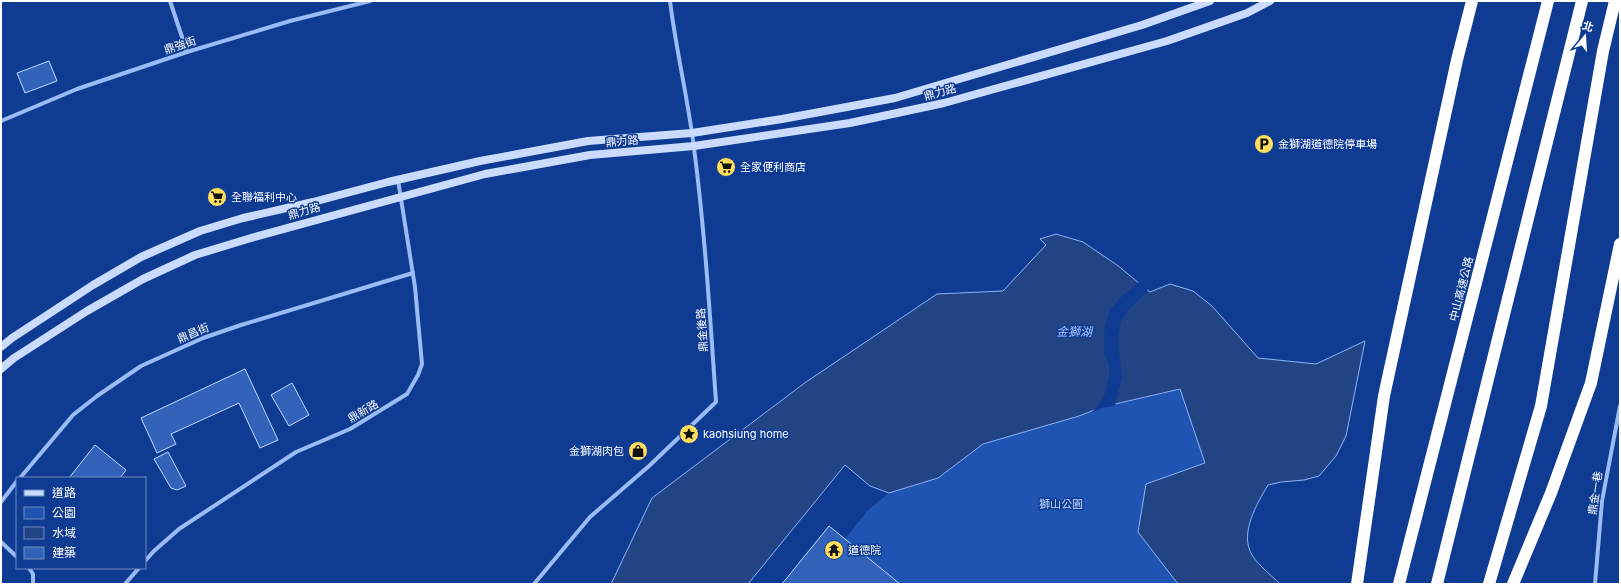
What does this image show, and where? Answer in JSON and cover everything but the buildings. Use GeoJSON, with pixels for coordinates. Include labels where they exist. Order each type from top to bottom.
{"type":"FeatureCollection","features":[{"type":"Feature","properties":{"kind":"highway"},"geometry":{"type":"LineString","coordinates":[[1357,584],[1384,396],[1457,60],[1472,1]]}},
{"type":"Feature","properties":{"kind":"highway","name":"中山高速公路"},"geometry":{"type":"LineString","coordinates":[[1399,584],[1548,1]]}},
{"type":"Feature","properties":{"kind":"highway"},"geometry":{"type":"LineString","coordinates":[[1437,584],[1582,1]]}},
{"type":"Feature","properties":{"kind":"highway"},"geometry":{"type":"LineString","coordinates":[[1489,584],[1541,406],[1603,51],[1615,1]]}},
{"type":"Feature","properties":{"kind":"highway"},"geometry":{"type":"LineString","coordinates":[[1513,584],[1551,493],[1591,383],[1620,244]]}},
{"type":"Feature","properties":{"kind":"street"},"geometry":{"type":"LineString","coordinates":[[170,1],[187,52]]}},
{"type":"Feature","properties":{"kind":"street","name":"鼎強街"},"geometry":{"type":"LineString","coordinates":[[1,122],[77,89],[187,52],[290,21],[370,1]]}},
{"type":"Feature","properties":{"kind":"street","name":"鼎金後路"},"geometry":{"type":"LineString","coordinates":[[534,584],[590,517],[649,466],[716,402],[704,236],[694,146],[674,36],[670,1]]}},
{"type":"Feature","properties":{"kind":"street","name":"鼎力路"},"geometry":{"type":"LineString","coordinates":[[1,347],[12,338],[141,257],[200,231],[244,218],[480,161],[588,141],[692,133],[782,119],[895,98],[1142,25],[1210,1]]}},
{"type":"Feature","properties":{"kind":"street","name":"鼎力路"},"geometry":{"type":"LineString","coordinates":[[1,369],[14,358],[87,311],[143,279],[195,255],[250,238],[485,174],[590,155],[694,146],[850,123],[944,103],[1168,41],[1247,13],[1270,1]]}},
{"type":"Feature","properties":{"kind":"street","name":"鼎新路"},"geometry":{"type":"LineString","coordinates":[[146,560],[179,529],[296,452],[350,429],[407,394],[418,375],[422,364],[413,273],[398,180]]}},
{"type":"Feature","properties":{"kind":"street","name":"鼎昌街"},"geometry":{"type":"LineString","coordinates":[[21,477],[73,416],[97,396],[141,366],[203,338],[241,325],[413,273]]}},
{"type":"Feature","properties":{"kind":"street","name":"鼎金一巷"},"geometry":{"type":"LineString","coordinates":[[1595,584],[1602,500],[1620,406]]}},
{"type":"Feature","properties":{"kind":"street"},"geometry":{"type":"LineString","coordinates":[[1,502],[16,482]]}},
{"type":"Feature","properties":{"kind":"street"},"geometry":{"type":"LineString","coordinates":[[1,542],[16,556]]}},
{"type":"Feature","properties":{"kind":"street"},"geometry":{"type":"LineString","coordinates":[[30,569],[33,574],[34,584]]}},
{"type":"Feature","properties":{"kind":"street"},"geometry":{"type":"LineString","coordinates":[[125,584],[138,569]]}},
{"type":"Feature","properties":{"kind":"green space","name":"獅山公園"},"geometry":{"type":"Polygon","coordinates":[[[1181,389],[1206,463],[1138,532],[1178,584],[900,584],[845,539],[868,510],[889,493],[938,478],[983,444],[1079,416],[1102,407],[1181,389]]]}},
{"type":"Feature","properties":{"kind":"water","name":"金獅湖"},"geometry":{"type":"Polygon","coordinates":[[[1056,234],[1083,242],[1117,265],[1150,292],[1170,284],[1193,291],[1212,306],[1258,358],[1316,364],[1365,341],[1346,436],[1336,456],[1319,476],[1304,480],[1268,485],[1251,519],[1247,537],[1252,555],[1280,584],[1178,584],[1138,532],[1146,484],[1205,463],[1180,389],[1102,407],[1079,416],[983,444],[938,478],[889,493],[870,486],[845,465],[748,584],[611,584],[652,498],[806,382],[937,294],[1003,291],[1046,245],[1040,239],[1056,234]]]}},
{"type":"Feature","properties":{"kind":"pier"},"geometry":{"type":"Polygon","coordinates":[[[1140,281],[1148,288],[1146,293],[1128,311],[1121,321],[1118,340],[1122,378],[1115,406],[1102,408],[1091,413],[1100,403],[1106,391],[1109,377],[1109,365],[1104,353],[1104,339],[1105,326],[1110,310],[1121,297],[1140,281]]]}},
{"type":"Feature","properties":{"kind":"place","name":"金獅湖道德院停車場"},"geometry":{"type":"Point","coordinates":[1264,144]}},
{"type":"Feature","properties":{"kind":"place","name":"全家便利商店"},"geometry":{"type":"Point","coordinates":[726,167]}},
{"type":"Feature","properties":{"kind":"place","name":"全聯福利中心"},"geometry":{"type":"Point","coordinates":[217,197]}},
{"type":"Feature","properties":{"kind":"place","name":"kaohsiung home"},"geometry":{"type":"Point","coordinates":[689,434]}},
{"type":"Feature","properties":{"kind":"place","name":"金獅湖肉包"},"geometry":{"type":"Point","coordinates":[638,451]}},
{"type":"Feature","properties":{"kind":"place","name":"道德院"},"geometry":{"type":"Point","coordinates":[834,550]}}]}
